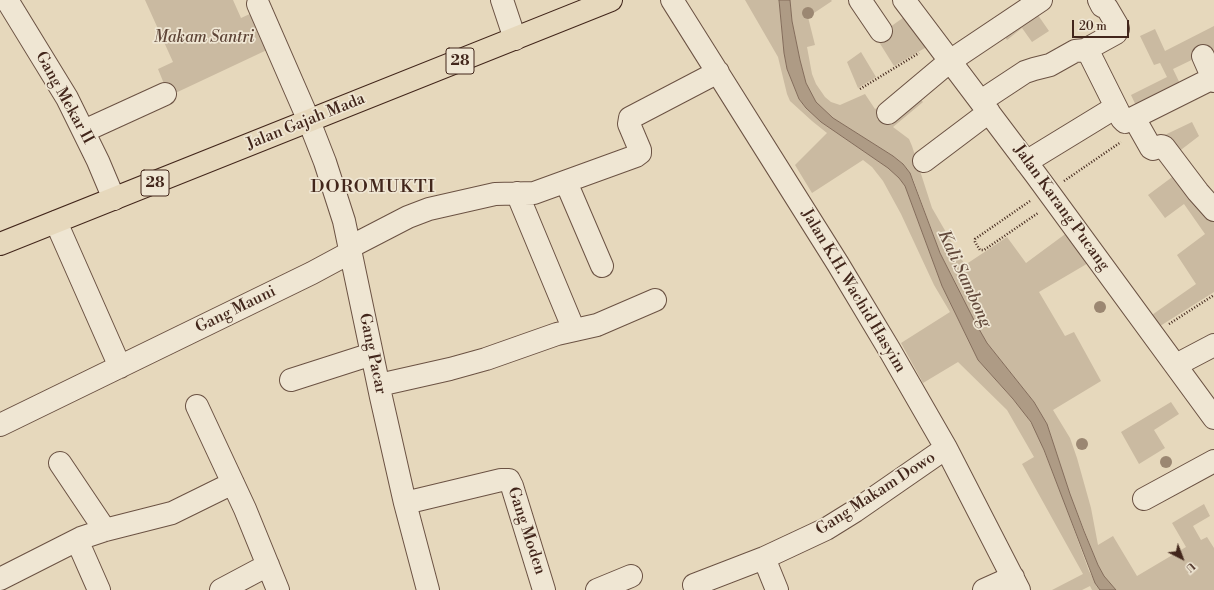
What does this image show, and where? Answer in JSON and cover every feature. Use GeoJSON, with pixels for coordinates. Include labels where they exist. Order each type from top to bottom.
{"type":"FeatureCollection","features":[{"type":"Feature","properties":{"kind":"highway","name":"Jalan Gajah Mada"},"geometry":{"type":"LineString","coordinates":[[0,244],[611,0]]}},
{"type":"Feature","properties":{"kind":"street","name":"Gang Mekar II"},"geometry":{"type":"LineString","coordinates":[[7,0],[67,98],[84,131],[114,199]]}},
{"type":"Feature","properties":{"kind":"street"},"geometry":{"type":"LineString","coordinates":[[502,0],[515,39]]}},
{"type":"Feature","properties":{"kind":"street","name":"Jalan K.H. Wachid Hasyim"},"geometry":{"type":"LineString","coordinates":[[672,0],[854,290],[946,448],[1016,584]]}},
{"type":"Feature","properties":{"kind":"street"},"geometry":{"type":"LineString","coordinates":[[860,0],[881,31]]}},
{"type":"Feature","properties":{"kind":"street","name":"Jalan Karang Pucang"},"geometry":{"type":"LineString","coordinates":[[904,0],[1026,162],[1041,200],[1153,333],[1214,418]]}},
{"type":"Feature","properties":{"kind":"street"},"geometry":{"type":"LineString","coordinates":[[888,113],[950,60],[1041,0]]}},
{"type":"Feature","properties":{"kind":"street"},"geometry":{"type":"LineString","coordinates":[[924,161],[1025,72],[1050,65],[1075,51],[1083,51],[1116,33],[1118,31],[1117,25],[1107,8],[1102,6],[1098,0]]}},
{"type":"Feature","properties":{"kind":"street","name":"Gang Pacar"},"geometry":{"type":"LineString","coordinates":[[258,4],[309,121],[338,202],[351,249],[378,385],[428,590]]}},
{"type":"Feature","properties":{"kind":"street"},"geometry":{"type":"LineString","coordinates":[[1087,49],[1124,115],[1150,148],[1153,149],[1161,146],[1164,147],[1198,192],[1214,210]]}},
{"type":"Feature","properties":{"kind":"street"},"geometry":{"type":"LineString","coordinates":[[1026,162],[1124,115],[1213,79],[1203,56]]}},
{"type":"Feature","properties":{"kind":"street","name":"Gang Mauni"},"geometry":{"type":"LineString","coordinates":[[1,425],[120,367],[351,249],[408,217],[430,209],[495,194],[534,193],[636,156],[639,154],[640,150],[629,124],[630,118],[718,72]]}},
{"type":"Feature","properties":{"kind":"street"},"geometry":{"type":"LineString","coordinates":[[84,131],[166,94]]}},
{"type":"Feature","properties":{"kind":"street"},"geometry":{"type":"LineString","coordinates":[[566,182],[602,266]]}},
{"type":"Feature","properties":{"kind":"street"},"geometry":{"type":"LineString","coordinates":[[517,193],[574,330]]}},
{"type":"Feature","properties":{"kind":"street"},"geometry":{"type":"LineString","coordinates":[[56,222],[120,367]]}},
{"type":"Feature","properties":{"kind":"street"},"geometry":{"type":"LineString","coordinates":[[378,385],[468,365],[557,334],[597,325],[655,300]]}},
{"type":"Feature","properties":{"kind":"street"},"geometry":{"type":"LineString","coordinates":[[1176,365],[1214,345]]}},
{"type":"Feature","properties":{"kind":"street"},"geometry":{"type":"LineString","coordinates":[[291,380],[372,354]]}},
{"type":"Feature","properties":{"kind":"street"},"geometry":{"type":"LineString","coordinates":[[197,406],[233,483],[278,590]]}},
{"type":"Feature","properties":{"kind":"street","name":"Gang Makam Dowo"},"geometry":{"type":"LineString","coordinates":[[706,584],[813,536],[838,522],[946,448]]}},
{"type":"Feature","properties":{"kind":"street"},"geometry":{"type":"LineString","coordinates":[[1144,499],[1214,461]]}},
{"type":"Feature","properties":{"kind":"street"},"geometry":{"type":"LineString","coordinates":[[60,463],[105,530]]}},
{"type":"Feature","properties":{"kind":"street","name":"Gang Moden"},"geometry":{"type":"LineString","coordinates":[[406,503],[501,480],[508,480],[512,486],[544,590]]}},
{"type":"Feature","properties":{"kind":"street"},"geometry":{"type":"LineString","coordinates":[[0,579],[77,540],[105,530],[172,513],[233,483]]}},
{"type":"Feature","properties":{"kind":"street"},"geometry":{"type":"LineString","coordinates":[[77,540],[99,590]]}},
{"type":"Feature","properties":{"kind":"street"},"geometry":{"type":"LineString","coordinates":[[764,558],[777,590]]}},
{"type":"Feature","properties":{"kind":"street"},"geometry":{"type":"LineString","coordinates":[[224,589],[268,565]]}},
{"type":"Feature","properties":{"kind":"street"},"geometry":{"type":"LineString","coordinates":[[597,590],[631,576]]}},
{"type":"Feature","properties":{"kind":"street"},"geometry":{"type":"LineString","coordinates":[[984,590],[1016,584]]}},
{"type":"Feature","properties":{"kind":"path"},"geometry":{"type":"LineString","coordinates":[[860,89],[936,42]]}},
{"type":"Feature","properties":{"kind":"path"},"geometry":{"type":"LineString","coordinates":[[1041,200],[976,238],[975,242],[980,250],[983,250],[1041,200],[1129,136],[1124,115]]}},
{"type":"Feature","properties":{"kind":"path"},"geometry":{"type":"LineString","coordinates":[[1153,333],[1214,295]]}},
{"type":"Feature","properties":{"kind":"green space","name":"Makam Santri"},"geometry":{"type":"Polygon","coordinates":[[[145,0],[233,0],[241,18],[252,13],[269,49],[169,96],[158,69],[173,62],[145,0]]]}},
{"type":"Feature","properties":{"kind":"green space"},"geometry":{"type":"Polygon","coordinates":[[[745,0],[779,0],[787,69],[799,99],[821,122],[888,168],[905,186],[942,286],[978,360],[1024,412],[1036,431],[1060,491],[1089,571],[1100,590],[1092,590],[1090,586],[1082,590],[1052,590],[1083,574],[1022,464],[1034,457],[1007,410],[958,362],[923,383],[901,343],[950,312],[934,285],[901,214],[883,181],[872,167],[863,160],[812,193],[795,165],[827,133],[790,101],[778,57],[745,0]]]}},
{"type":"Feature","properties":{"kind":"green space"},"geometry":{"type":"Polygon","coordinates":[[[790,0],[832,1],[808,17],[815,45],[807,47],[812,74],[816,84],[825,97],[831,102],[840,105],[865,94],[875,109],[936,71],[916,94],[923,102],[893,127],[909,139],[932,208],[965,265],[1007,237],[1026,263],[1068,232],[1090,262],[1039,292],[1065,336],[1074,332],[1101,381],[1053,410],[1070,438],[1077,458],[1091,508],[1098,545],[1113,536],[1137,576],[1186,547],[1172,523],[1204,504],[1210,516],[1193,526],[1201,540],[1207,537],[1214,548],[1214,590],[1116,590],[1104,576],[1098,565],[1070,494],[1047,424],[1034,402],[987,343],[975,322],[940,253],[913,179],[903,164],[833,118],[816,102],[811,93],[806,83],[800,60],[792,21],[790,0]]]}},
{"type":"Feature","properties":{"kind":"green space"},"geometry":{"type":"Polygon","coordinates":[[[1033,8],[1049,31],[1032,42],[1022,28],[1007,40],[1000,30],[1033,8]]]}},
{"type":"Feature","properties":{"kind":"green space"},"geometry":{"type":"Polygon","coordinates":[[[907,15],[930,45],[894,66],[879,42],[886,37],[883,32],[907,15]]]}},
{"type":"Feature","properties":{"kind":"green space"},"geometry":{"type":"Polygon","coordinates":[[[1214,26],[1214,56],[1204,54],[1173,69],[1184,92],[1139,112],[1131,95],[1167,77],[1160,63],[1154,65],[1140,36],[1155,29],[1165,51],[1214,26]]]}},
{"type":"Feature","properties":{"kind":"green space"},"geometry":{"type":"Polygon","coordinates":[[[861,52],[876,77],[858,88],[847,62],[861,52]]]}},
{"type":"Feature","properties":{"kind":"green space"},"geometry":{"type":"Polygon","coordinates":[[[1192,122],[1199,136],[1173,156],[1150,142],[1192,122]]]}},
{"type":"Feature","properties":{"kind":"green space"},"geometry":{"type":"Polygon","coordinates":[[[1179,172],[1214,214],[1214,292],[1157,328],[1149,317],[1196,284],[1177,255],[1205,234],[1184,204],[1165,218],[1148,195],[1179,172]]]}},
{"type":"Feature","properties":{"kind":"green space"},"geometry":{"type":"Polygon","coordinates":[[[1171,402],[1179,414],[1154,430],[1165,448],[1139,464],[1121,432],[1171,402]]]}},
{"type":"Feature","properties":{"kind":"shaded area"},"geometry":{"type":"Polygon","coordinates":[[[779,0],[790,0],[792,21],[800,60],[806,83],[816,102],[833,118],[893,156],[903,164],[910,173],[940,253],[975,322],[987,343],[1034,402],[1047,424],[1070,494],[1098,565],[1104,576],[1116,590],[1100,590],[1095,583],[1044,450],[1031,422],[1013,399],[978,360],[942,286],[905,186],[888,168],[821,122],[799,99],[787,69],[779,0]]]}},
{"type":"Feature","properties":{"kind":"district","name":"DOROMUKTI"},"geometry":{"type":"Point","coordinates":[373,188]}},
{"type":"Feature","properties":{"kind":"water label","name":"Kali Sambong"},"geometry":{"type":"Point","coordinates":[964,279]}}]}
